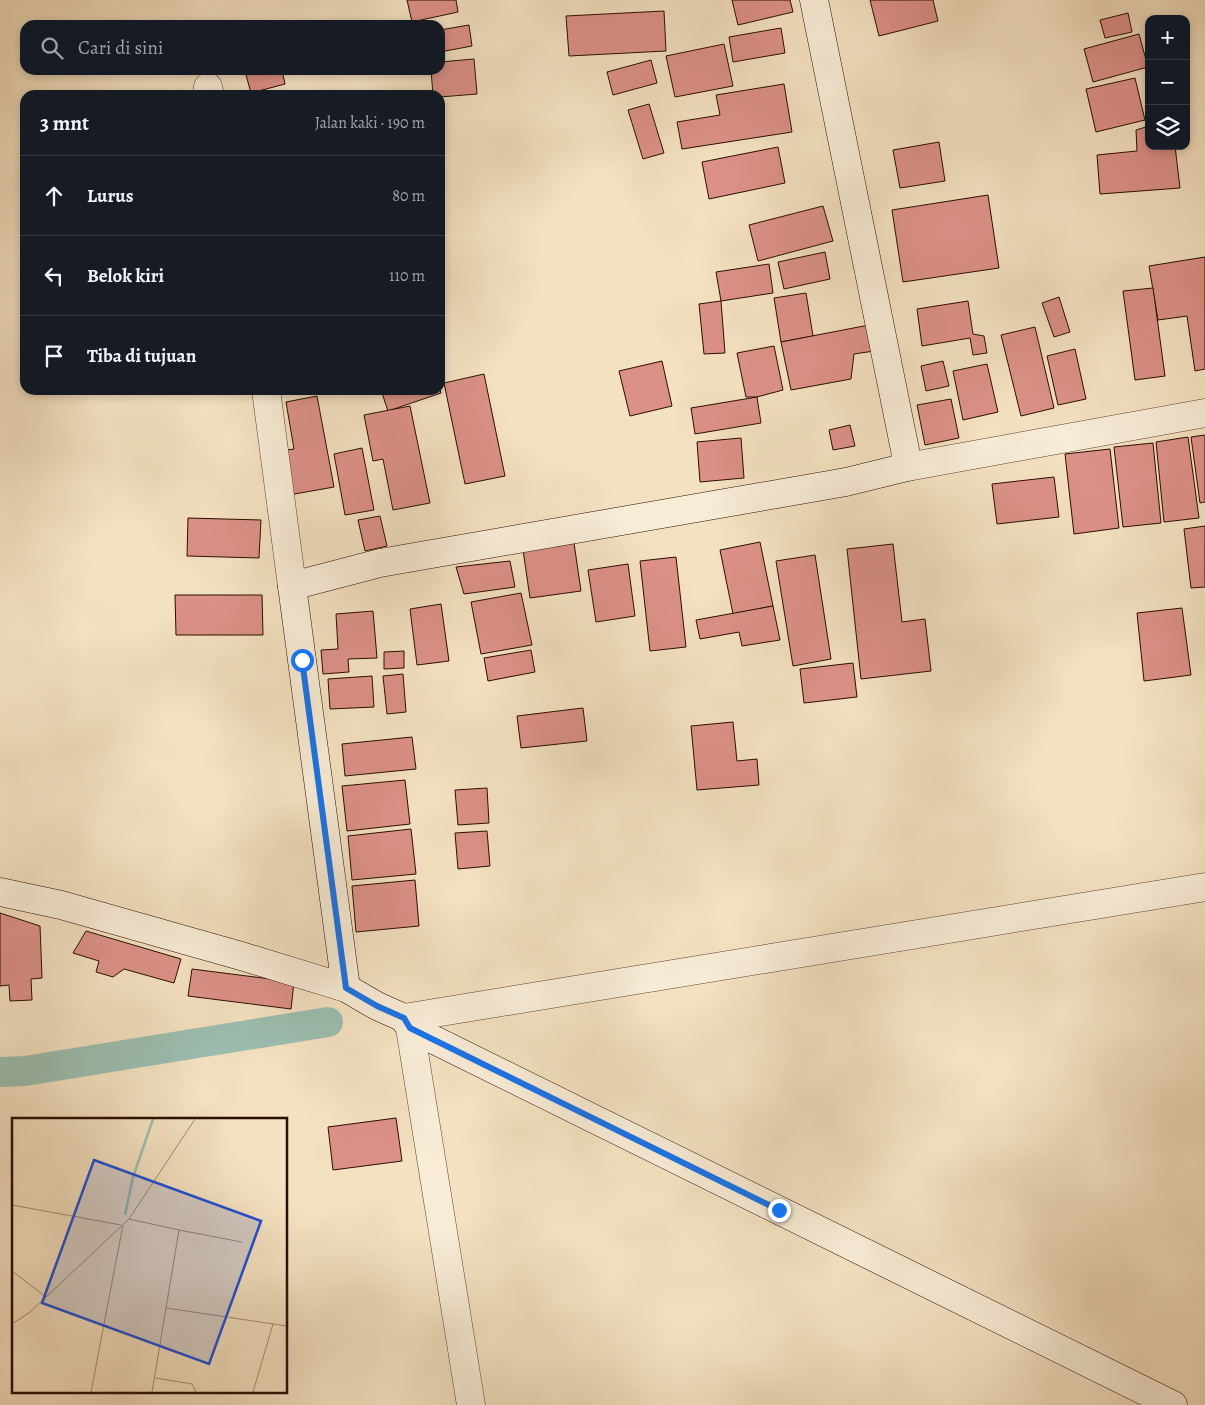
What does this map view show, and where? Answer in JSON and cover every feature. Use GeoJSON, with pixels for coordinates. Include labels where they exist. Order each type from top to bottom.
{"type":"FeatureCollection","features":[{"type":"Feature","properties":{"kind":"street"},"geometry":{"type":"LineString","coordinates":[[814,0],[904,440],[907,467]]}},
{"type":"Feature","properties":{"kind":"street"},"geometry":{"type":"LineString","coordinates":[[267,395],[346,988]]}},
{"type":"Feature","properties":{"kind":"street"},"geometry":{"type":"LineString","coordinates":[[292,586],[380,563],[846,482],[907,467],[1205,413]]}},
{"type":"Feature","properties":{"kind":"street"},"geometry":{"type":"LineString","coordinates":[[407,1023],[1205,887]]}},
{"type":"Feature","properties":{"kind":"street"},"geometry":{"type":"LineString","coordinates":[[0,892],[61,905],[346,988],[407,1023],[1146,1399],[1173,1405]]}},
{"type":"Feature","properties":{"kind":"street"},"geometry":{"type":"LineString","coordinates":[[407,1023],[471,1405]]}},
{"type":"Feature","properties":{"kind":"building"},"geometry":{"type":"Polygon","coordinates":[[[407,0],[456,0],[458,12],[421,20],[412,20],[407,0]]]}},
{"type":"Feature","properties":{"kind":"building"},"geometry":{"type":"Polygon","coordinates":[[[732,0],[790,0],[793,12],[738,25],[732,0]]]}},
{"type":"Feature","properties":{"kind":"building"},"geometry":{"type":"Polygon","coordinates":[[[870,0],[933,0],[938,21],[879,36],[870,0]]]}},
{"type":"Feature","properties":{"kind":"building"},"geometry":{"type":"Polygon","coordinates":[[[664,11],[666,51],[569,56],[566,16],[664,11]]]}},
{"type":"Feature","properties":{"kind":"building"},"geometry":{"type":"Polygon","coordinates":[[[1128,13],[1132,32],[1105,38],[1100,20],[1128,13]]]}},
{"type":"Feature","properties":{"kind":"building"},"geometry":{"type":"Polygon","coordinates":[[[469,25],[472,46],[445,51],[445,29],[469,25]]]}},
{"type":"Feature","properties":{"kind":"building"},"geometry":{"type":"Polygon","coordinates":[[[781,28],[785,53],[733,62],[729,37],[781,28]]]}},
{"type":"Feature","properties":{"kind":"building"},"geometry":{"type":"Polygon","coordinates":[[[1139,34],[1145,56],[1145,68],[1093,82],[1084,49],[1139,34]]]}},
{"type":"Feature","properties":{"kind":"building"},"geometry":{"type":"Polygon","coordinates":[[[724,44],[733,86],[675,97],[666,56],[724,44]]]}},
{"type":"Feature","properties":{"kind":"building"},"geometry":{"type":"Polygon","coordinates":[[[474,59],[477,94],[445,97],[445,90],[433,90],[431,75],[445,75],[445,62],[474,59]]]}},
{"type":"Feature","properties":{"kind":"building"},"geometry":{"type":"Polygon","coordinates":[[[651,60],[657,83],[613,95],[607,72],[651,60]]]}},
{"type":"Feature","properties":{"kind":"building"},"geometry":{"type":"Polygon","coordinates":[[[246,75],[283,75],[285,84],[262,90],[250,90],[246,75]]]}},
{"type":"Feature","properties":{"kind":"building"},"geometry":{"type":"Polygon","coordinates":[[[1135,78],[1145,120],[1096,132],[1086,89],[1135,78]]]}},
{"type":"Feature","properties":{"kind":"building"},"geometry":{"type":"Polygon","coordinates":[[[784,84],[792,132],[682,149],[677,122],[720,115],[716,95],[784,84]]]}},
{"type":"Feature","properties":{"kind":"building"},"geometry":{"type":"Polygon","coordinates":[[[649,104],[664,153],[643,159],[628,110],[649,104]]]}},
{"type":"Feature","properties":{"kind":"building"},"geometry":{"type":"Polygon","coordinates":[[[1145,127],[1145,150],[1175,150],[1180,188],[1100,194],[1097,155],[1137,151],[1136,130],[1145,127]]]}},
{"type":"Feature","properties":{"kind":"building"},"geometry":{"type":"Polygon","coordinates":[[[939,142],[945,181],[900,188],[893,150],[939,142]]]}},
{"type":"Feature","properties":{"kind":"building"},"geometry":{"type":"Polygon","coordinates":[[[778,147],[785,183],[709,199],[702,162],[778,147]]]}},
{"type":"Feature","properties":{"kind":"building"},"geometry":{"type":"Polygon","coordinates":[[[988,195],[999,268],[903,282],[892,210],[988,195]]]}},
{"type":"Feature","properties":{"kind":"building"},"geometry":{"type":"Polygon","coordinates":[[[823,206],[833,241],[758,261],[749,225],[823,206]]]}},
{"type":"Feature","properties":{"kind":"building"},"geometry":{"type":"Polygon","coordinates":[[[825,252],[830,279],[784,289],[778,262],[825,252]]]}},
{"type":"Feature","properties":{"kind":"building"},"geometry":{"type":"Polygon","coordinates":[[[1205,257],[1205,369],[1195,371],[1187,316],[1158,320],[1149,266],[1205,257]]]}},
{"type":"Feature","properties":{"kind":"building"},"geometry":{"type":"Polygon","coordinates":[[[769,264],[773,293],[721,301],[716,272],[769,264]]]}},
{"type":"Feature","properties":{"kind":"building"},"geometry":{"type":"Polygon","coordinates":[[[1153,288],[1165,376],[1135,380],[1123,291],[1153,288]]]}},
{"type":"Feature","properties":{"kind":"building"},"geometry":{"type":"Polygon","coordinates":[[[806,293],[813,336],[781,342],[774,298],[806,293]]]}},
{"type":"Feature","properties":{"kind":"building"},"geometry":{"type":"Polygon","coordinates":[[[1059,297],[1070,332],[1054,337],[1042,303],[1059,297]]]}},
{"type":"Feature","properties":{"kind":"building"},"geometry":{"type":"Polygon","coordinates":[[[721,301],[725,353],[704,354],[699,304],[721,301]]]}},
{"type":"Feature","properties":{"kind":"building"},"geometry":{"type":"Polygon","coordinates":[[[968,301],[973,334],[984,336],[987,353],[973,355],[970,338],[922,346],[917,309],[968,301]]]}},
{"type":"Feature","properties":{"kind":"building"},"geometry":{"type":"Polygon","coordinates":[[[869,325],[874,351],[854,354],[851,379],[791,390],[781,342],[869,325]]]}},
{"type":"Feature","properties":{"kind":"building"},"geometry":{"type":"Polygon","coordinates":[[[1035,327],[1054,408],[1021,416],[1001,335],[1035,327]]]}},
{"type":"Feature","properties":{"kind":"building"},"geometry":{"type":"Polygon","coordinates":[[[774,346],[783,390],[757,397],[746,397],[737,353],[774,346]]]}},
{"type":"Feature","properties":{"kind":"building"},"geometry":{"type":"Polygon","coordinates":[[[1075,349],[1086,399],[1058,405],[1047,356],[1075,349]]]}},
{"type":"Feature","properties":{"kind":"building"},"geometry":{"type":"Polygon","coordinates":[[[662,361],[672,406],[630,416],[619,371],[662,361]]]}},
{"type":"Feature","properties":{"kind":"building"},"geometry":{"type":"Polygon","coordinates":[[[943,361],[949,386],[926,391],[921,366],[943,361]]]}},
{"type":"Feature","properties":{"kind":"building"},"geometry":{"type":"Polygon","coordinates":[[[987,364],[998,412],[963,420],[953,371],[987,364]]]}},
{"type":"Feature","properties":{"kind":"building"},"geometry":{"type":"Polygon","coordinates":[[[484,374],[505,476],[465,484],[445,383],[484,374]]]}},
{"type":"Feature","properties":{"kind":"building"},"geometry":{"type":"Polygon","coordinates":[[[383,395],[435,395],[388,411],[383,395]]]}},
{"type":"Feature","properties":{"kind":"building"},"geometry":{"type":"Polygon","coordinates":[[[317,396],[334,487],[289,495],[281,451],[294,449],[286,402],[317,396]]]}},
{"type":"Feature","properties":{"kind":"building"},"geometry":{"type":"Polygon","coordinates":[[[757,397],[761,423],[695,434],[691,408],[757,397]]]}},
{"type":"Feature","properties":{"kind":"building"},"geometry":{"type":"Polygon","coordinates":[[[951,399],[959,438],[925,445],[917,405],[951,399]]]}},
{"type":"Feature","properties":{"kind":"building"},"geometry":{"type":"Polygon","coordinates":[[[410,406],[430,503],[393,510],[383,459],[373,461],[364,415],[410,406]]]}},
{"type":"Feature","properties":{"kind":"building"},"geometry":{"type":"Polygon","coordinates":[[[850,425],[855,446],[833,450],[829,430],[850,425]]]}},
{"type":"Feature","properties":{"kind":"building"},"geometry":{"type":"Polygon","coordinates":[[[1205,435],[1205,502],[1200,503],[1191,437],[1205,435]]]}},
{"type":"Feature","properties":{"kind":"building"},"geometry":{"type":"Polygon","coordinates":[[[1188,437],[1199,518],[1164,522],[1156,442],[1188,437]]]}},
{"type":"Feature","properties":{"kind":"building"},"geometry":{"type":"Polygon","coordinates":[[[741,438],[744,478],[700,482],[697,442],[741,438]]]}},
{"type":"Feature","properties":{"kind":"building"},"geometry":{"type":"Polygon","coordinates":[[[1153,443],[1161,523],[1123,527],[1114,447],[1153,443]]]}},
{"type":"Feature","properties":{"kind":"building"},"geometry":{"type":"Polygon","coordinates":[[[362,448],[374,510],[345,515],[334,454],[362,448]]]}},
{"type":"Feature","properties":{"kind":"building"},"geometry":{"type":"Polygon","coordinates":[[[1110,449],[1119,528],[1074,534],[1065,454],[1110,449]]]}},
{"type":"Feature","properties":{"kind":"building"},"geometry":{"type":"Polygon","coordinates":[[[1054,477],[1059,517],[997,524],[992,484],[1054,477]]]}},
{"type":"Feature","properties":{"kind":"building"},"geometry":{"type":"Polygon","coordinates":[[[380,516],[387,546],[365,551],[358,520],[380,516]]]}},
{"type":"Feature","properties":{"kind":"building"},"geometry":{"type":"Polygon","coordinates":[[[188,518],[261,520],[259,558],[187,556],[188,518]]]}},
{"type":"Feature","properties":{"kind":"building"},"geometry":{"type":"Polygon","coordinates":[[[1205,526],[1205,587],[1191,588],[1184,529],[1205,526]]]}},
{"type":"Feature","properties":{"kind":"building"},"geometry":{"type":"Polygon","coordinates":[[[760,542],[773,606],[733,614],[720,550],[760,542]]]}},
{"type":"Feature","properties":{"kind":"building"},"geometry":{"type":"Polygon","coordinates":[[[574,543],[581,591],[530,598],[523,550],[574,543]]]}},
{"type":"Feature","properties":{"kind":"building"},"geometry":{"type":"Polygon","coordinates":[[[893,544],[902,622],[925,619],[931,671],[861,679],[847,549],[893,544]]]}},
{"type":"Feature","properties":{"kind":"building"},"geometry":{"type":"Polygon","coordinates":[[[815,555],[831,659],[793,666],[776,561],[815,555]]]}},
{"type":"Feature","properties":{"kind":"building"},"geometry":{"type":"Polygon","coordinates":[[[676,557],[686,647],[650,651],[640,561],[676,557]]]}},
{"type":"Feature","properties":{"kind":"building"},"geometry":{"type":"Polygon","coordinates":[[[510,561],[515,587],[464,594],[456,567],[510,561]]]}},
{"type":"Feature","properties":{"kind":"building"},"geometry":{"type":"Polygon","coordinates":[[[628,564],[635,616],[596,622],[588,570],[628,564]]]}},
{"type":"Feature","properties":{"kind":"building"},"geometry":{"type":"Polygon","coordinates":[[[521,593],[532,645],[481,654],[471,602],[521,593]]]}},
{"type":"Feature","properties":{"kind":"building"},"geometry":{"type":"Polygon","coordinates":[[[175,595],[262,595],[263,635],[176,635],[175,595]]]}},
{"type":"Feature","properties":{"kind":"building"},"geometry":{"type":"Polygon","coordinates":[[[441,604],[449,661],[417,665],[410,609],[441,604]]]}},
{"type":"Feature","properties":{"kind":"building"},"geometry":{"type":"Polygon","coordinates":[[[773,606],[780,640],[742,646],[739,632],[700,639],[696,620],[773,606]]]}},
{"type":"Feature","properties":{"kind":"building"},"geometry":{"type":"Polygon","coordinates":[[[1182,608],[1191,675],[1144,681],[1137,613],[1182,608]]]}},
{"type":"Feature","properties":{"kind":"building"},"geometry":{"type":"Polygon","coordinates":[[[373,611],[377,658],[348,659],[349,672],[323,674],[321,650],[338,649],[336,614],[373,611]]]}},
{"type":"Feature","properties":{"kind":"building"},"geometry":{"type":"Polygon","coordinates":[[[531,650],[535,672],[488,681],[484,658],[531,650]]]}},
{"type":"Feature","properties":{"kind":"building"},"geometry":{"type":"Polygon","coordinates":[[[404,651],[404,668],[384,669],[384,652],[404,651]]]}},
{"type":"Feature","properties":{"kind":"building"},"geometry":{"type":"Polygon","coordinates":[[[853,663],[857,697],[804,703],[800,669],[853,663]]]}},
{"type":"Feature","properties":{"kind":"building"},"geometry":{"type":"Polygon","coordinates":[[[403,674],[406,712],[387,714],[383,676],[403,674]]]}},
{"type":"Feature","properties":{"kind":"building"},"geometry":{"type":"Polygon","coordinates":[[[372,676],[374,707],[330,709],[328,679],[372,676]]]}},
{"type":"Feature","properties":{"kind":"building"},"geometry":{"type":"Polygon","coordinates":[[[583,708],[587,741],[521,748],[517,716],[583,708]]]}},
{"type":"Feature","properties":{"kind":"building"},"geometry":{"type":"Polygon","coordinates":[[[733,722],[737,761],[757,759],[759,785],[697,790],[691,726],[733,722]]]}},
{"type":"Feature","properties":{"kind":"building"},"geometry":{"type":"Polygon","coordinates":[[[412,737],[416,769],[345,776],[342,744],[412,737]]]}},
{"type":"Feature","properties":{"kind":"building"},"geometry":{"type":"Polygon","coordinates":[[[405,780],[410,824],[347,831],[342,786],[405,780]]]}},
{"type":"Feature","properties":{"kind":"building"},"geometry":{"type":"Polygon","coordinates":[[[487,788],[489,823],[458,825],[455,790],[487,788]]]}},
{"type":"Feature","properties":{"kind":"building"},"geometry":{"type":"Polygon","coordinates":[[[411,829],[416,874],[352,880],[348,836],[411,829]]]}},
{"type":"Feature","properties":{"kind":"building"},"geometry":{"type":"Polygon","coordinates":[[[487,831],[490,866],[458,869],[455,833],[487,831]]]}},
{"type":"Feature","properties":{"kind":"building"},"geometry":{"type":"Polygon","coordinates":[[[415,880],[419,926],[356,932],[352,886],[415,880]]]}},
{"type":"Feature","properties":{"kind":"building"},"geometry":{"type":"Polygon","coordinates":[[[0,913],[40,926],[42,978],[31,979],[32,1000],[10,1001],[9,985],[0,986],[0,913]]]}},
{"type":"Feature","properties":{"kind":"building"},"geometry":{"type":"Polygon","coordinates":[[[86,931],[181,959],[174,983],[124,969],[113,977],[96,972],[99,961],[73,953],[86,931]]]}},
{"type":"Feature","properties":{"kind":"building"},"geometry":{"type":"Polygon","coordinates":[[[192,969],[294,982],[291,1009],[188,996],[192,969]]]}},
{"type":"Feature","properties":{"kind":"building"},"geometry":{"type":"Polygon","coordinates":[[[396,1118],[402,1161],[333,1170],[328,1127],[396,1118]]]}},
{"type":"Feature","properties":{"kind":"waterway"},"geometry":{"type":"LineString","coordinates":[[0,1072],[25,1071],[328,1022]]}},
{"type":"Feature","properties":{"kind":"route"},"geometry":{"type":"LineString","coordinates":[[302,660],[346,988],[377,1006],[404,1018],[410,1028],[779,1210]]}}]}
